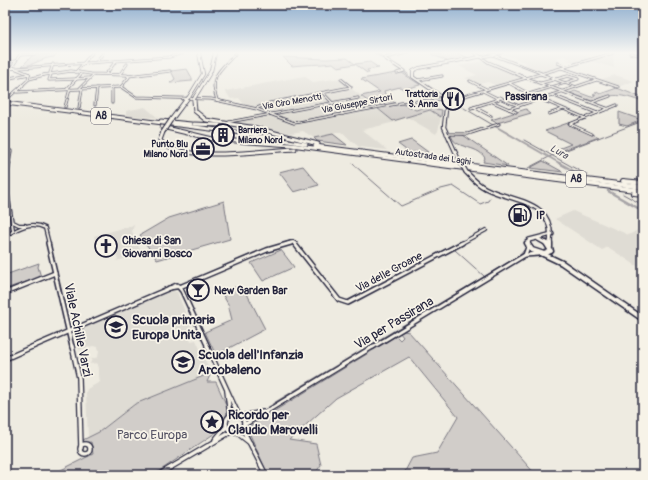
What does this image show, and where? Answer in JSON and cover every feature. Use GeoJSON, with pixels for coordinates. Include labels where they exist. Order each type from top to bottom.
{"type":"FeatureCollection","features":[{"type":"Feature","properties":{"kind":"highway"},"geometry":{"type":"LineString","coordinates":[[202,75],[188,98],[163,132],[160,140],[163,145],[188,152],[223,153],[287,148],[349,154]]}},
{"type":"Feature","properties":{"kind":"highway"},"geometry":{"type":"LineString","coordinates":[[209,75],[194,98],[193,105],[196,113],[209,121],[256,128],[310,142],[425,160]]}},
{"type":"Feature","properties":{"kind":"highway","name":"Autostrada dei Laghi"},"geometry":{"type":"LineString","coordinates":[[5,102],[227,131],[425,160],[643,187]]}},
{"type":"Feature","properties":{"kind":"highway","name":"Autostrada dei Laghi"},"geometry":{"type":"LineString","coordinates":[[5,102],[161,126],[200,137],[219,140],[282,144],[349,154],[643,191]]}},
{"type":"Feature","properties":{"kind":"highway","name":"A8"},"geometry":{"type":"LineString","coordinates":[[99,115],[241,127],[260,132],[272,138]]}},
{"type":"Feature","properties":{"kind":"highway"},"geometry":{"type":"LineString","coordinates":[[510,171],[530,171],[643,183]]}},
{"type":"Feature","properties":{"kind":"highway"},"geometry":{"type":"LineString","coordinates":[[567,182],[643,194]]}},
{"type":"Feature","properties":{"kind":"street"},"geometry":{"type":"LineString","coordinates":[[5,79],[23,75]]}},
{"type":"Feature","properties":{"kind":"street"},"geometry":{"type":"LineString","coordinates":[[5,102],[29,79],[42,75]]}},
{"type":"Feature","properties":{"kind":"street"},"geometry":{"type":"LineString","coordinates":[[51,75],[49,80],[89,78]]}},
{"type":"Feature","properties":{"kind":"street"},"geometry":{"type":"LineString","coordinates":[[66,89],[80,75]]}},
{"type":"Feature","properties":{"kind":"street"},"geometry":{"type":"LineString","coordinates":[[79,108],[81,88],[92,75]]}},
{"type":"Feature","properties":{"kind":"street"},"geometry":{"type":"LineString","coordinates":[[122,87],[128,76],[133,75]]}},
{"type":"Feature","properties":{"kind":"street"},"geometry":{"type":"LineString","coordinates":[[216,75],[213,83],[213,89],[217,100]]}},
{"type":"Feature","properties":{"kind":"street"},"geometry":{"type":"LineString","coordinates":[[414,75],[414,78],[441,99],[446,105]]}},
{"type":"Feature","properties":{"kind":"street"},"geometry":{"type":"LineString","coordinates":[[520,75],[609,108]]}},
{"type":"Feature","properties":{"kind":"street"},"geometry":{"type":"LineString","coordinates":[[441,99],[451,99],[536,75]]}},
{"type":"Feature","properties":{"kind":"street"},"geometry":{"type":"LineString","coordinates":[[545,75],[576,87]]}},
{"type":"Feature","properties":{"kind":"street"},"geometry":{"type":"LineString","coordinates":[[584,75],[618,87]]}},
{"type":"Feature","properties":{"kind":"street"},"geometry":{"type":"LineString","coordinates":[[418,80],[442,76]]}},
{"type":"Feature","properties":{"kind":"street"},"geometry":{"type":"LineString","coordinates":[[529,94],[578,79],[568,76],[541,83]]}},
{"type":"Feature","properties":{"kind":"street"},"geometry":{"type":"LineString","coordinates":[[5,83],[9,82],[11,78]]}},
{"type":"Feature","properties":{"kind":"street"},"geometry":{"type":"LineString","coordinates":[[257,108],[270,103],[351,87],[341,79]]}},
{"type":"Feature","properties":{"kind":"street"},"geometry":{"type":"LineString","coordinates":[[509,109],[597,80]]}},
{"type":"Feature","properties":{"kind":"street"},"geometry":{"type":"LineString","coordinates":[[470,82],[486,90]]}},
{"type":"Feature","properties":{"kind":"street"},"geometry":{"type":"LineString","coordinates":[[509,83],[529,94],[585,118]]}},
{"type":"Feature","properties":{"kind":"street"},"geometry":{"type":"LineString","coordinates":[[23,85],[17,92],[122,87]]}},
{"type":"Feature","properties":{"kind":"street"},"geometry":{"type":"LineString","coordinates":[[122,87],[130,95],[136,97],[207,98],[257,108],[270,113]]}},
{"type":"Feature","properties":{"kind":"street"},"geometry":{"type":"LineString","coordinates":[[96,106],[97,88]]}},
{"type":"Feature","properties":{"kind":"street"},"geometry":{"type":"LineString","coordinates":[[112,88],[112,103]]}},
{"type":"Feature","properties":{"kind":"street"},"geometry":{"type":"LineString","coordinates":[[65,107],[70,89]]}},
{"type":"Feature","properties":{"kind":"street"},"geometry":{"type":"LineString","coordinates":[[482,91],[496,98],[520,106]]}},
{"type":"Feature","properties":{"kind":"street"},"geometry":{"type":"LineString","coordinates":[[322,93],[343,114]]}},
{"type":"Feature","properties":{"kind":"street"},"geometry":{"type":"LineString","coordinates":[[215,94],[228,103]]}},
{"type":"Feature","properties":{"kind":"street"},"geometry":{"type":"LineString","coordinates":[[207,98],[215,94]]}},
{"type":"Feature","properties":{"kind":"street"},"geometry":{"type":"LineString","coordinates":[[551,95],[597,113]]}},
{"type":"Feature","properties":{"kind":"street"},"geometry":{"type":"LineString","coordinates":[[592,102],[610,96]]}},
{"type":"Feature","properties":{"kind":"street","name":"Via Ciro Menotti"},"geometry":{"type":"LineString","coordinates":[[229,122],[270,113],[358,98]]}},
{"type":"Feature","properties":{"kind":"street","name":"Via Giuseppe Sirtori"},"geometry":{"type":"LineString","coordinates":[[270,113],[292,123],[430,99],[441,99]]}},
{"type":"Feature","properties":{"kind":"street"},"geometry":{"type":"LineString","coordinates":[[441,99],[446,100]]}},
{"type":"Feature","properties":{"kind":"street","name":"Via Giuseppe Sirtori"},"geometry":{"type":"LineString","coordinates":[[425,100],[441,99]]}},
{"type":"Feature","properties":{"kind":"street"},"geometry":{"type":"LineString","coordinates":[[470,108],[500,99]]}},
{"type":"Feature","properties":{"kind":"street"},"geometry":{"type":"LineString","coordinates":[[446,100],[444,123],[447,133],[466,173],[480,186],[524,203],[539,211],[550,223],[552,234],[551,249],[548,254],[541,254]]}},
{"type":"Feature","properties":{"kind":"street"},"geometry":{"type":"LineString","coordinates":[[493,102],[516,112]]}},
{"type":"Feature","properties":{"kind":"street"},"geometry":{"type":"LineString","coordinates":[[592,134],[570,124],[617,105]]}},
{"type":"Feature","properties":{"kind":"street"},"geometry":{"type":"LineString","coordinates":[[474,107],[491,116]]}},
{"type":"Feature","properties":{"kind":"street"},"geometry":{"type":"LineString","coordinates":[[549,114],[563,109]]}},
{"type":"Feature","properties":{"kind":"street"},"geometry":{"type":"LineString","coordinates":[[447,133],[468,134],[499,124]]}},
{"type":"Feature","properties":{"kind":"street"},"geometry":{"type":"LineString","coordinates":[[5,152],[11,151],[5,188],[13,221],[13,231]]}},
{"type":"Feature","properties":{"kind":"street"},"geometry":{"type":"LineString","coordinates":[[13,221],[19,226]]}},
{"type":"Feature","properties":{"kind":"street","name":"Viale Achille Varzi"},"geometry":{"type":"LineString","coordinates":[[5,236],[19,226],[35,224],[41,225],[45,228],[79,381],[81,448]]}},
{"type":"Feature","properties":{"kind":"street","name":"Via delle Groane"},"geometry":{"type":"LineString","coordinates":[[178,287],[284,244],[292,243],[297,244],[340,300],[348,303],[486,230]]}},
{"type":"Feature","properties":{"kind":"street"},"geometry":{"type":"LineString","coordinates":[[525,255],[529,240],[547,237],[552,234]]}},
{"type":"Feature","properties":{"kind":"street"},"geometry":{"type":"LineString","coordinates":[[538,239],[546,242],[562,262]]}},
{"type":"Feature","properties":{"kind":"street"},"geometry":{"type":"LineString","coordinates":[[528,247],[562,262],[643,319]]}},
{"type":"Feature","properties":{"kind":"street","name":"Via per Passirana"},"geometry":{"type":"LineString","coordinates":[[158,475],[212,443],[234,432],[525,255],[541,254]]}},
{"type":"Feature","properties":{"kind":"street"},"geometry":{"type":"LineString","coordinates":[[5,293],[55,273]]}},
{"type":"Feature","properties":{"kind":"street"},"geometry":{"type":"LineString","coordinates":[[5,360],[68,330],[169,288],[178,287],[183,293],[227,389],[233,407],[240,415],[243,426],[266,475]]}},
{"type":"Feature","properties":{"kind":"street"},"geometry":{"type":"LineString","coordinates":[[212,443],[226,427],[230,417],[227,389]]}},
{"type":"Feature","properties":{"kind":"street","name":"Via per Passirana"},"geometry":{"type":"LineString","coordinates":[[230,417],[257,414],[275,407]]}},
{"type":"Feature","properties":{"kind":"street"},"geometry":{"type":"LineString","coordinates":[[226,427],[251,443]]}},
{"type":"Feature","properties":{"kind":"shaded area"},"geometry":{"type":"Polygon","coordinates":[[[475,75],[518,75],[524,78],[497,86],[488,82],[479,84],[465,78],[475,75]]]}},
{"type":"Feature","properties":{"kind":"shaded area"},"geometry":{"type":"Polygon","coordinates":[[[616,75],[634,81],[618,87],[599,80],[616,75]]]}},
{"type":"Feature","properties":{"kind":"shaded area"},"geometry":{"type":"Polygon","coordinates":[[[304,76],[313,82],[342,78],[353,88],[352,89],[395,122],[362,130],[387,150],[359,147],[341,132],[314,138],[303,131],[285,134],[255,126],[224,122],[266,113],[247,108],[239,98],[231,99],[225,91],[304,76]]]}},
{"type":"Feature","properties":{"kind":"shaded area"},"geometry":{"type":"Polygon","coordinates":[[[145,107],[158,118],[126,116],[126,111],[145,107]]]}},
{"type":"Feature","properties":{"kind":"shaded area"},"geometry":{"type":"Polygon","coordinates":[[[430,110],[441,117],[436,134],[407,117],[430,110]]]}},
{"type":"Feature","properties":{"kind":"shaded area"},"geometry":{"type":"Polygon","coordinates":[[[573,211],[629,235],[643,227],[643,270],[608,247],[602,250],[555,219],[573,211]]]}},
{"type":"Feature","properties":{"kind":"shaded area"},"geometry":{"type":"Polygon","coordinates":[[[134,225],[132,231],[142,254],[116,261],[118,259],[114,250],[99,253],[94,236],[134,225]]]}},
{"type":"Feature","properties":{"kind":"shaded area"},"geometry":{"type":"Polygon","coordinates":[[[169,290],[177,292],[194,334],[189,337],[191,341],[196,340],[211,373],[135,404],[99,432],[88,437],[86,393],[87,389],[100,382],[97,363],[90,364],[92,359],[98,357],[99,351],[98,347],[93,346],[79,350],[75,331],[169,290]]]}},
{"type":"Feature","properties":{"kind":"green space"},"geometry":{"type":"Polygon","coordinates":[[[173,75],[191,75],[192,81],[170,83],[175,79],[173,75]]]}},
{"type":"Feature","properties":{"kind":"green space"},"geometry":{"type":"Polygon","coordinates":[[[382,75],[406,75],[420,85],[408,88],[417,94],[413,95],[400,87],[384,91],[386,97],[395,103],[375,107],[361,96],[380,92],[361,79],[382,75]]]}},
{"type":"Feature","properties":{"kind":"green space"},"geometry":{"type":"Polygon","coordinates":[[[617,88],[643,98],[643,102],[623,96],[612,96],[592,101],[570,93],[575,91],[591,97],[596,95],[593,94],[597,92],[600,94],[617,88]]]}},
{"type":"Feature","properties":{"kind":"green space"},"geometry":{"type":"Polygon","coordinates":[[[402,104],[416,110],[425,107],[442,110],[441,117],[430,110],[393,121],[377,108],[402,104]]]}},
{"type":"Feature","properties":{"kind":"green space"},"geometry":{"type":"Polygon","coordinates":[[[526,109],[531,113],[497,123],[491,120],[526,109]]]}},
{"type":"Feature","properties":{"kind":"green space"},"geometry":{"type":"Polygon","coordinates":[[[619,112],[642,120],[627,126],[619,124],[619,112]]]}},
{"type":"Feature","properties":{"kind":"green space"},"geometry":{"type":"Polygon","coordinates":[[[568,123],[599,137],[561,151],[558,149],[571,144],[545,131],[568,123]]]}},
{"type":"Feature","properties":{"kind":"green space"},"geometry":{"type":"Polygon","coordinates":[[[333,134],[347,145],[317,141],[314,138],[333,134]]]}},
{"type":"Feature","properties":{"kind":"green space"},"geometry":{"type":"Polygon","coordinates":[[[451,134],[463,135],[508,166],[483,162],[485,158],[481,154],[456,143],[451,134]]]}},
{"type":"Feature","properties":{"kind":"green space"},"geometry":{"type":"Polygon","coordinates":[[[411,140],[428,152],[419,155],[415,152],[410,153],[398,144],[411,140]]]}},
{"type":"Feature","properties":{"kind":"green space"},"geometry":{"type":"Polygon","coordinates":[[[543,161],[563,172],[530,168],[543,161]]]}},
{"type":"Feature","properties":{"kind":"green space"},"geometry":{"type":"Polygon","coordinates":[[[303,166],[319,185],[294,192],[279,172],[303,166]]]}},
{"type":"Feature","properties":{"kind":"green space"},"geometry":{"type":"Polygon","coordinates":[[[224,201],[230,239],[157,260],[140,235],[169,218],[224,201]]]}},
{"type":"Feature","properties":{"kind":"green space"},"geometry":{"type":"Polygon","coordinates":[[[281,250],[294,267],[263,281],[251,263],[281,250]]]}},
{"type":"Feature","properties":{"kind":"green space"},"geometry":{"type":"Polygon","coordinates":[[[39,263],[38,267],[41,277],[5,289],[5,275],[39,263]]]}},
{"type":"Feature","properties":{"kind":"green space"},"geometry":{"type":"Polygon","coordinates":[[[235,287],[238,293],[245,290],[265,329],[216,355],[205,332],[232,320],[228,304],[221,292],[235,287]]]}},
{"type":"Feature","properties":{"kind":"green space"},"geometry":{"type":"Polygon","coordinates":[[[404,331],[409,332],[536,475],[403,475],[412,458],[437,453],[458,417],[409,357],[336,398],[289,440],[316,444],[321,465],[314,475],[268,475],[248,430],[250,426],[396,336],[400,340],[403,337],[400,333],[404,331]]]}},
{"type":"Feature","properties":{"kind":"green space","name":"Parco Europa"},"geometry":{"type":"Polygon","coordinates":[[[211,373],[207,382],[216,382],[229,411],[218,431],[158,472],[152,475],[51,475],[93,454],[91,442],[83,443],[83,440],[99,432],[135,404],[211,373]]]}},
{"type":"Feature","properties":{"kind":"waterway","name":"Lura"},"geometry":{"type":"LineString","coordinates":[[408,75],[420,84]]}},
{"type":"Feature","properties":{"kind":"waterway","name":"Lura"},"geometry":{"type":"LineString","coordinates":[[451,101],[462,107]]}},
{"type":"Feature","properties":{"kind":"waterway","name":"Lura"},"geometry":{"type":"LineString","coordinates":[[464,108],[493,125]]}},
{"type":"Feature","properties":{"kind":"waterway"},"geometry":{"type":"LineString","coordinates":[[552,156],[643,121]]}},
{"type":"Feature","properties":{"kind":"waterway","name":"Lura"},"geometry":{"type":"LineString","coordinates":[[495,126],[561,164]]}},
{"type":"Feature","properties":{"kind":"waterway","name":"Lura"},"geometry":{"type":"LineString","coordinates":[[524,140],[552,156]]}},
{"type":"Feature","properties":{"kind":"waterway"},"geometry":{"type":"LineString","coordinates":[[528,168],[552,156]]}},
{"type":"Feature","properties":{"kind":"waterway","name":"Lura"},"geometry":{"type":"LineString","coordinates":[[552,156],[587,175]]}},
{"type":"Feature","properties":{"kind":"waterway","name":"Lura"},"geometry":{"type":"LineString","coordinates":[[559,163],[579,174]]}},
{"type":"Feature","properties":{"kind":"waterway"},"geometry":{"type":"LineString","coordinates":[[353,164],[401,206],[441,189],[453,186],[480,204],[488,201],[490,198]]}},
{"type":"Feature","properties":{"kind":"waterway"},"geometry":{"type":"LineString","coordinates":[[608,191],[643,211]]}},
{"type":"Feature","properties":{"kind":"waterway","name":"Lura"},"geometry":{"type":"LineString","coordinates":[[623,194],[643,205]]}},
{"type":"Feature","properties":{"kind":"waterway"},"geometry":{"type":"LineString","coordinates":[[455,250],[484,276]]}},
{"type":"Feature","properties":{"kind":"waterway"},"geometry":{"type":"LineString","coordinates":[[367,347],[520,255],[524,250]]}},
{"type":"Feature","properties":{"kind":"waterway"},"geometry":{"type":"LineString","coordinates":[[273,404],[369,346]]}},
{"type":"Feature","properties":{"kind":"place","name":"Trattoria S. Anna"},"geometry":{"type":"Point","coordinates":[453,99]}},
{"type":"Feature","properties":{"kind":"place","name":"Barriera Milano Nord"},"geometry":{"type":"Point","coordinates":[223,135]}},
{"type":"Feature","properties":{"kind":"place","name":"Punto Blu Milano Nord"},"geometry":{"type":"Point","coordinates":[203,149]}},
{"type":"Feature","properties":{"kind":"place","name":"IP"},"geometry":{"type":"Point","coordinates":[520,215]}},
{"type":"Feature","properties":{"kind":"place","name":"Chiesa di San Giovanni Bosco"},"geometry":{"type":"Point","coordinates":[106,246]}},
{"type":"Feature","properties":{"kind":"place","name":"New Garden Bar"},"geometry":{"type":"Point","coordinates":[198,290]}},
{"type":"Feature","properties":{"kind":"place","name":"Scuola primaria Europa Unita"},"geometry":{"type":"Point","coordinates":[116,327]}},
{"type":"Feature","properties":{"kind":"place","name":"Scuola dell'Infanzia Arcobaleno"},"geometry":{"type":"Point","coordinates":[183,362]}},
{"type":"Feature","properties":{"kind":"place","name":"Ricordo per Claudio Marovelli"},"geometry":{"type":"Point","coordinates":[212,422]}},
{"type":"Feature","properties":{"kind":"district","name":"Passirana"},"geometry":{"type":"Point","coordinates":[526,96]}}]}
